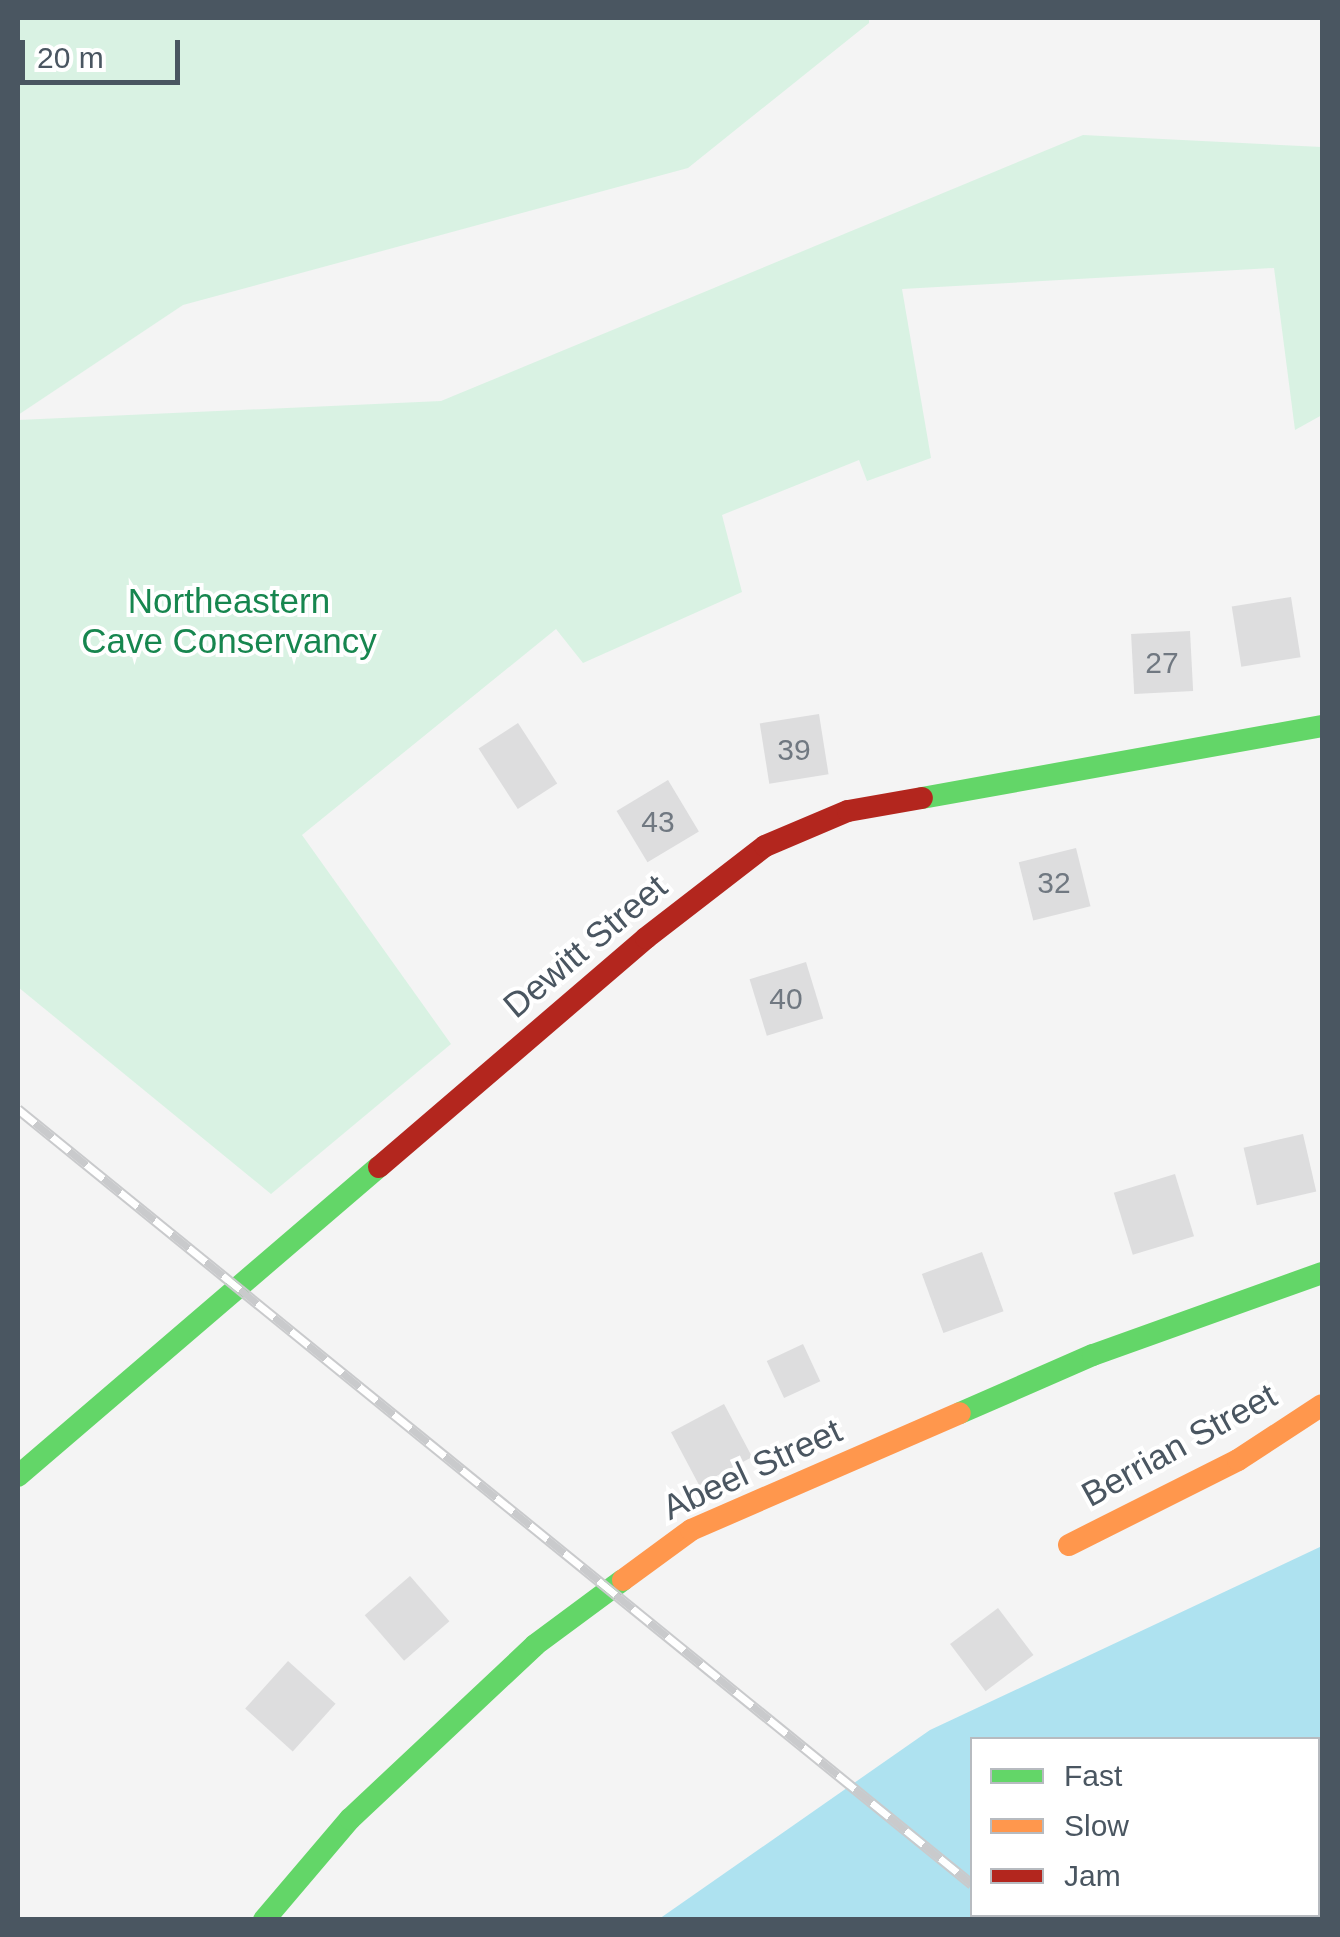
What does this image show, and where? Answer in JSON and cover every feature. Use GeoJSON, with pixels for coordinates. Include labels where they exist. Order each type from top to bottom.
{"type":"FeatureCollection","features":[{"type":"Feature","properties":{"kind":"street","name":"Dewitt Street"},"geometry":{"type":"LineString","coordinates":[[18,1476],[646,938],[765,846],[848,812],[1322,726]]}},
{"type":"Feature","properties":{"kind":"street","name":"Abeel Street"},"geometry":{"type":"LineString","coordinates":[[264,1920],[350,1819],[535,1645],[691,1530],[1093,1355],[1322,1274]]}},
{"type":"Feature","properties":{"kind":"street","name":"Berrian Street"},"geometry":{"type":"LineString","coordinates":[[1069,1544],[1238,1460],[1322,1405]]}},
{"type":"Feature","properties":{"kind":"green space"},"geometry":{"type":"Polygon","coordinates":[[[18,18],[869,18],[869,23],[688,168],[183,305],[18,415],[18,18]]]}},
{"type":"Feature","properties":{"kind":"green space","name":"Northeastern Cave Conservancy"},"geometry":{"type":"Polygon","coordinates":[[[1083,135],[1322,147],[1322,415],[1295,430],[1274,268],[902,289],[931,458],[867,481],[859,460],[722,515],[742,592],[583,663],[556,629],[302,835],[451,1044],[271,1194],[18,987],[18,420],[441,401],[1083,135]]]}},
{"type":"Feature","properties":{"kind":"water"},"geometry":{"type":"Polygon","coordinates":[[[1322,1546],[1322,1919],[659,1919],[930,1730],[1322,1546]]]}},
{"type":"Feature","properties":{"kind":"building"},"geometry":{"type":"Polygon","coordinates":[[[1291,597],[1301,657],[1241,667],[1232,606],[1291,597]]]}},
{"type":"Feature","properties":{"kind":"building"},"geometry":{"type":"Polygon","coordinates":[[[1190,631],[1193,691],[1134,694],[1131,634],[1190,631]]]}},
{"type":"Feature","properties":{"kind":"building"},"geometry":{"type":"Polygon","coordinates":[[[819,714],[829,774],[769,784],[760,723],[819,714]]]}},
{"type":"Feature","properties":{"kind":"building"},"geometry":{"type":"Polygon","coordinates":[[[518,723],[557,783],[518,809],[479,749],[518,723]]]}},
{"type":"Feature","properties":{"kind":"building"},"geometry":{"type":"Polygon","coordinates":[[[668,780],[699,831],[647,862],[617,811],[668,780]]]}},
{"type":"Feature","properties":{"kind":"building"},"geometry":{"type":"Polygon","coordinates":[[[1076,848],[1091,906],[1033,920],[1019,862],[1076,848]]]}},
{"type":"Feature","properties":{"kind":"building"},"geometry":{"type":"Polygon","coordinates":[[[806,962],[823,1018],[767,1036],[750,979],[806,962]]]}},
{"type":"Feature","properties":{"kind":"building"},"geometry":{"type":"Polygon","coordinates":[[[1303,1134],[1316,1191],[1257,1205],[1244,1148],[1303,1134]]]}},
{"type":"Feature","properties":{"kind":"building"},"geometry":{"type":"Polygon","coordinates":[[[1175,1174],[1194,1236],[1133,1255],[1114,1193],[1175,1174]]]}},
{"type":"Feature","properties":{"kind":"building"},"geometry":{"type":"Polygon","coordinates":[[[982,1252],[1004,1311],[943,1333],[922,1274],[982,1252]]]}},
{"type":"Feature","properties":{"kind":"building"},"geometry":{"type":"Polygon","coordinates":[[[803,1344],[820,1381],[784,1398],[767,1361],[803,1344]]]}},
{"type":"Feature","properties":{"kind":"building"},"geometry":{"type":"Polygon","coordinates":[[[724,1404],[752,1457],[699,1485],[671,1432],[724,1404]]]}},
{"type":"Feature","properties":{"kind":"building"},"geometry":{"type":"Polygon","coordinates":[[[410,1576],[449,1621],[404,1661],[365,1615],[410,1576]]]}},
{"type":"Feature","properties":{"kind":"building"},"geometry":{"type":"Polygon","coordinates":[[[998,1608],[1034,1655],[986,1691],[950,1644],[998,1608]]]}},
{"type":"Feature","properties":{"kind":"building"},"geometry":{"type":"Polygon","coordinates":[[[288,1661],[336,1704],[293,1751],[245,1709],[288,1661]]]}},
{"type":"Feature","properties":{"kind":"railway"},"geometry":{"type":"LineString","coordinates":[[18,1109],[970,1882]]}},
{"type":"Feature","properties":{"kind":"railway"},"geometry":{"type":"LineString","coordinates":[[1013,1917],[1016,1920]]}},
{"type":"Feature","properties":{"kind":"traffic: fast"},"geometry":{"type":"LineString","coordinates":[[922,798],[1322,726]]}},
{"type":"Feature","properties":{"kind":"traffic: fast"},"geometry":{"type":"LineString","coordinates":[[18,1476],[379,1167]]}},
{"type":"Feature","properties":{"kind":"traffic: fast"},"geometry":{"type":"LineString","coordinates":[[960,1413],[1093,1355],[1322,1273]]}},
{"type":"Feature","properties":{"kind":"traffic: fast"},"geometry":{"type":"LineString","coordinates":[[264,1920],[350,1819],[535,1645],[623,1580]]}},
{"type":"Feature","properties":{"kind":"traffic: slow"},"geometry":{"type":"LineString","coordinates":[[1069,1545],[1238,1460],[1322,1405]]}},
{"type":"Feature","properties":{"kind":"traffic: slow"},"geometry":{"type":"LineString","coordinates":[[623,1580],[691,1530],[960,1413]]}},
{"type":"Feature","properties":{"kind":"traffic: jam"},"geometry":{"type":"LineString","coordinates":[[379,1167],[646,938],[765,846],[848,811],[922,798]]}}]}
